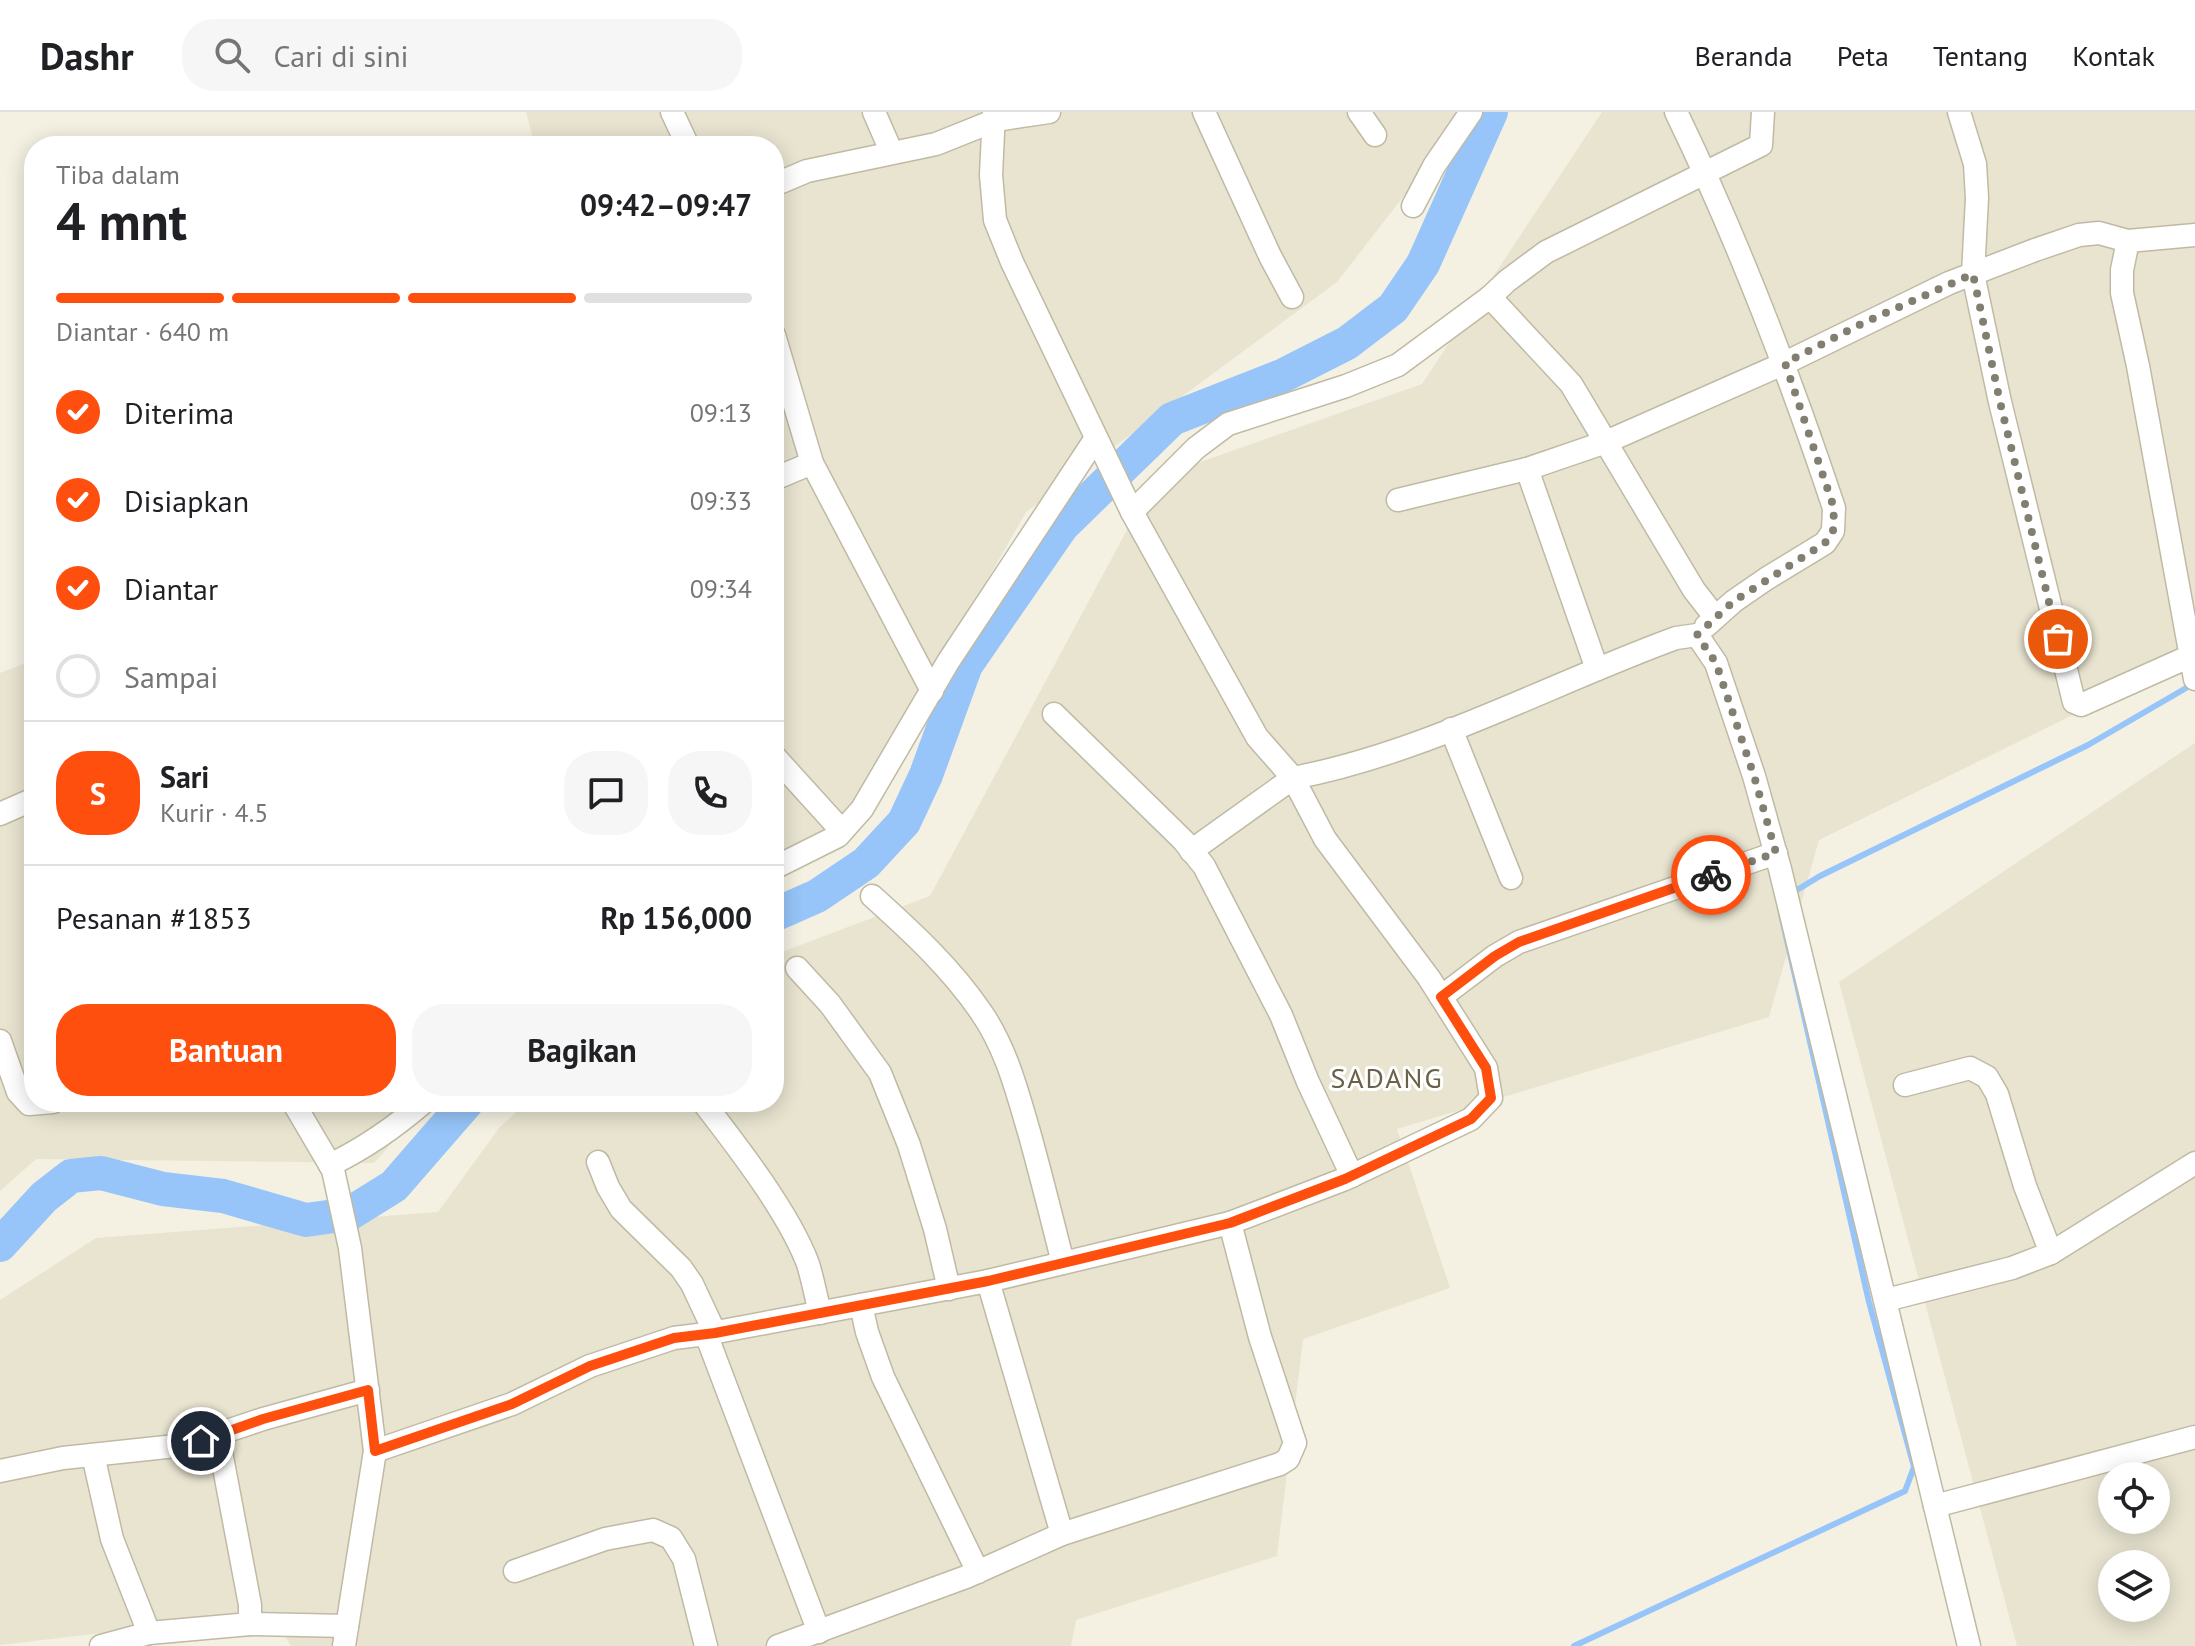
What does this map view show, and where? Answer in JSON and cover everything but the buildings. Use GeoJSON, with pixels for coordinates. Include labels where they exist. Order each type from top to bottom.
{"type":"FeatureCollection","features":[{"type":"Feature","properties":{"kind":"street"},"geometry":{"type":"LineString","coordinates":[[672,112],[683,136]]}},
{"type":"Feature","properties":{"kind":"street"},"geometry":{"type":"LineString","coordinates":[[874,112],[891,151]]}},
{"type":"Feature","properties":{"kind":"street"},"geometry":{"type":"LineString","coordinates":[[784,181],[807,171],[936,144],[995,116],[1049,112]]}},
{"type":"Feature","properties":{"kind":"street"},"geometry":{"type":"LineString","coordinates":[[1204,112],[1292,297]]}},
{"type":"Feature","properties":{"kind":"street"},"geometry":{"type":"LineString","coordinates":[[1359,112],[1375,135]]}},
{"type":"Feature","properties":{"kind":"street"},"geometry":{"type":"LineString","coordinates":[[1413,206],[1434,166],[1471,112]]}},
{"type":"Feature","properties":{"kind":"street"},"geometry":{"type":"LineString","coordinates":[[1191,851],[1293,778],[1336,769],[1451,729],[1676,638],[1697,635],[1715,617],[1766,579],[1825,543],[1833,531],[1834,508],[1785,363],[1676,112]]}},
{"type":"Feature","properties":{"kind":"street"},"geometry":{"type":"LineString","coordinates":[[1132,512],[1196,448],[1228,424],[1346,386],[1398,365],[1546,252],[1761,145],[1763,112]]}},
{"type":"Feature","properties":{"kind":"street"},"geometry":{"type":"LineString","coordinates":[[1959,112],[1975,164],[1977,198],[1973,274],[2000,402],[2074,702],[2081,705],[2194,663],[2122,293],[2122,270],[2128,241]]}},
{"type":"Feature","properties":{"kind":"street"},"geometry":{"type":"LineString","coordinates":[[375,1451],[512,1404],[590,1366],[674,1338],[988,1281],[1230,1223],[1352,1176],[1471,1119],[1491,1098],[1486,1068],[1441,997],[1325,839],[1293,778],[1257,737],[1132,512],[1012,262],[995,220],[991,175],[995,116]]}},
{"type":"Feature","properties":{"kind":"street"},"geometry":{"type":"LineString","coordinates":[[1398,500],[1527,469],[1606,442],[1785,363],[1863,323],[1973,274],[2079,235],[2099,233],[2128,241],[2195,235]]}},
{"type":"Feature","properties":{"kind":"street"},"geometry":{"type":"LineString","coordinates":[[1490,297],[1571,384],[1694,590],[1715,617]]}},
{"type":"Feature","properties":{"kind":"street"},"geometry":{"type":"LineString","coordinates":[[784,369],[812,463],[932,691]]}},
{"type":"Feature","properties":{"kind":"street"},"geometry":{"type":"LineString","coordinates":[[784,863],[820,847],[842,831],[862,809],[932,691],[1099,445]]}},
{"type":"Feature","properties":{"kind":"street"},"geometry":{"type":"LineString","coordinates":[[784,475],[812,463]]}},
{"type":"Feature","properties":{"kind":"street"},"geometry":{"type":"LineString","coordinates":[[1527,469],[1597,669]]}},
{"type":"Feature","properties":{"kind":"street"},"geometry":{"type":"LineString","coordinates":[[1697,635],[1716,663],[1754,776],[1794,920],[1969,1646]]}},
{"type":"Feature","properties":{"kind":"street"},"geometry":{"type":"LineString","coordinates":[[1054,714],[1204,866],[1260,972],[1352,1176]]}},
{"type":"Feature","properties":{"kind":"street"},"geometry":{"type":"LineString","coordinates":[[1451,729],[1511,878]]}},
{"type":"Feature","properties":{"kind":"street"},"geometry":{"type":"LineString","coordinates":[[784,767],[842,831]]}},
{"type":"Feature","properties":{"kind":"street"},"geometry":{"type":"LineString","coordinates":[[0,814],[24,803]]}},
{"type":"Feature","properties":{"kind":"street"},"geometry":{"type":"LineString","coordinates":[[1441,997],[1519,942],[1778,861]]}},
{"type":"Feature","properties":{"kind":"street"},"geometry":{"type":"LineString","coordinates":[[872,896],[950,971],[982,1014],[1000,1045],[1026,1123],[1063,1263]]}},
{"type":"Feature","properties":{"kind":"street"},"geometry":{"type":"LineString","coordinates":[[797,968],[830,1004],[880,1073],[909,1145],[935,1229],[949,1289]]}},
{"type":"Feature","properties":{"kind":"street"},"geometry":{"type":"LineString","coordinates":[[0,1041],[18,1092],[24,1099]]}},
{"type":"Feature","properties":{"kind":"street"},"geometry":{"type":"LineString","coordinates":[[1905,1085],[1970,1068],[1987,1077],[1997,1094],[2025,1186],[2051,1253]]}},
{"type":"Feature","properties":{"kind":"street"},"geometry":{"type":"LineString","coordinates":[[101,1646],[149,1633],[250,1624],[345,1636],[375,1451],[350,1248],[332,1168],[299,1112]]}},
{"type":"Feature","properties":{"kind":"street"},"geometry":{"type":"LineString","coordinates":[[332,1168],[396,1127],[413,1112]]}},
{"type":"Feature","properties":{"kind":"street"},"geometry":{"type":"LineString","coordinates":[[711,1112],[738,1147],[786,1221],[807,1263],[820,1313]]}},
{"type":"Feature","properties":{"kind":"street"},"geometry":{"type":"LineString","coordinates":[[598,1162],[621,1209],[681,1268],[692,1284],[819,1632]]}},
{"type":"Feature","properties":{"kind":"street"},"geometry":{"type":"LineString","coordinates":[[1886,1300],[2012,1268],[2051,1253],[2195,1163]]}},
{"type":"Feature","properties":{"kind":"street"},"geometry":{"type":"LineString","coordinates":[[778,1646],[978,1572],[1062,1534],[1288,1459],[1295,1443],[1260,1337],[1230,1223]]}},
{"type":"Feature","properties":{"kind":"street"},"geometry":{"type":"LineString","coordinates":[[988,1281],[1062,1534]]}},
{"type":"Feature","properties":{"kind":"street"},"geometry":{"type":"LineString","coordinates":[[861,1305],[883,1377],[978,1572]]}},
{"type":"Feature","properties":{"kind":"street"},"geometry":{"type":"LineString","coordinates":[[0,1471],[63,1458],[185,1445],[263,1419],[368,1390]]}},
{"type":"Feature","properties":{"kind":"street"},"geometry":{"type":"LineString","coordinates":[[218,1436],[250,1605],[250,1624]]}},
{"type":"Feature","properties":{"kind":"street"},"geometry":{"type":"LineString","coordinates":[[1935,1506],[2195,1437]]}},
{"type":"Feature","properties":{"kind":"street"},"geometry":{"type":"LineString","coordinates":[[93,1455],[112,1539],[149,1633]]}},
{"type":"Feature","properties":{"kind":"street"},"geometry":{"type":"LineString","coordinates":[[515,1571],[605,1539],[653,1530],[671,1538],[684,1559],[706,1646]]}},
{"type":"Feature","properties":{"kind":"shaded area"},"geometry":{"type":"Polygon","coordinates":[[[526,112],[1469,112],[1337,282],[1026,512],[846,827],[784,855],[784,136],[532,136],[526,112]]]}},
{"type":"Feature","properties":{"kind":"shaded area"},"geometry":{"type":"Polygon","coordinates":[[[1602,112],[2195,112],[2195,658],[2152,676],[1819,840],[1769,1017],[1397,1129],[1450,1288],[1303,1339],[1277,1556],[1076,1620],[1071,1646],[291,1646],[270,1613],[0,1645],[0,1300],[96,1238],[438,1212],[499,1128],[516,1112],[784,1112],[784,951],[930,896],[1155,478],[1422,384],[1602,112]]]}},
{"type":"Feature","properties":{"kind":"shaded area"},"geometry":{"type":"Polygon","coordinates":[[[24,664],[24,1112],[419,1112],[374,1163],[36,1159],[0,1191],[0,673],[24,664]]]}},
{"type":"Feature","properties":{"kind":"shaded area"},"geometry":{"type":"Polygon","coordinates":[[[2195,743],[2195,1646],[2017,1646],[1839,982],[2195,743]]]}},
{"type":"Feature","properties":{"kind":"waterway"},"geometry":{"type":"LineString","coordinates":[[784,911],[817,896],[866,863],[904,822],[926,775],[966,665],[1062,526],[1172,419],[1284,375],[1347,343],[1393,308],[1423,264],[1491,112]]}},
{"type":"Feature","properties":{"kind":"waterway"},"geometry":{"type":"LineString","coordinates":[[1792,893],[1820,876],[2088,745],[2193,684]]}},
{"type":"Feature","properties":{"kind":"waterway"},"geometry":{"type":"LineString","coordinates":[[1574,1646],[1905,1491],[1914,1467],[1869,1302],[1781,914]]}},
{"type":"Feature","properties":{"kind":"waterway"},"geometry":{"type":"LineString","coordinates":[[0,1245],[44,1197],[71,1176],[101,1173],[163,1189],[223,1196],[306,1220],[349,1214],[394,1186],[458,1112]]}},
{"type":"Feature","properties":{"kind":"way so far"},"geometry":{"type":"LineString","coordinates":[[1711,875],[1776,853],[1716,663],[1697,635],[1734,601],[1825,543],[1833,531],[1834,508],[1785,363],[1863,323],[1973,274],[2000,402],[2058,639]]}},
{"type":"Feature","properties":{"kind":"district","name":"SADANG"},"geometry":{"type":"Point","coordinates":[1387,1078]}},
{"type":"Feature","properties":{"kind":"route"},"geometry":{"type":"LineString","coordinates":[[201,1441],[263,1419],[368,1390],[375,1451],[512,1404],[590,1366],[674,1338],[715,1333],[988,1281],[1230,1223],[1345,1179],[1471,1119],[1491,1098],[1486,1068],[1441,997],[1495,956],[1519,942],[1711,875]]}}]}
